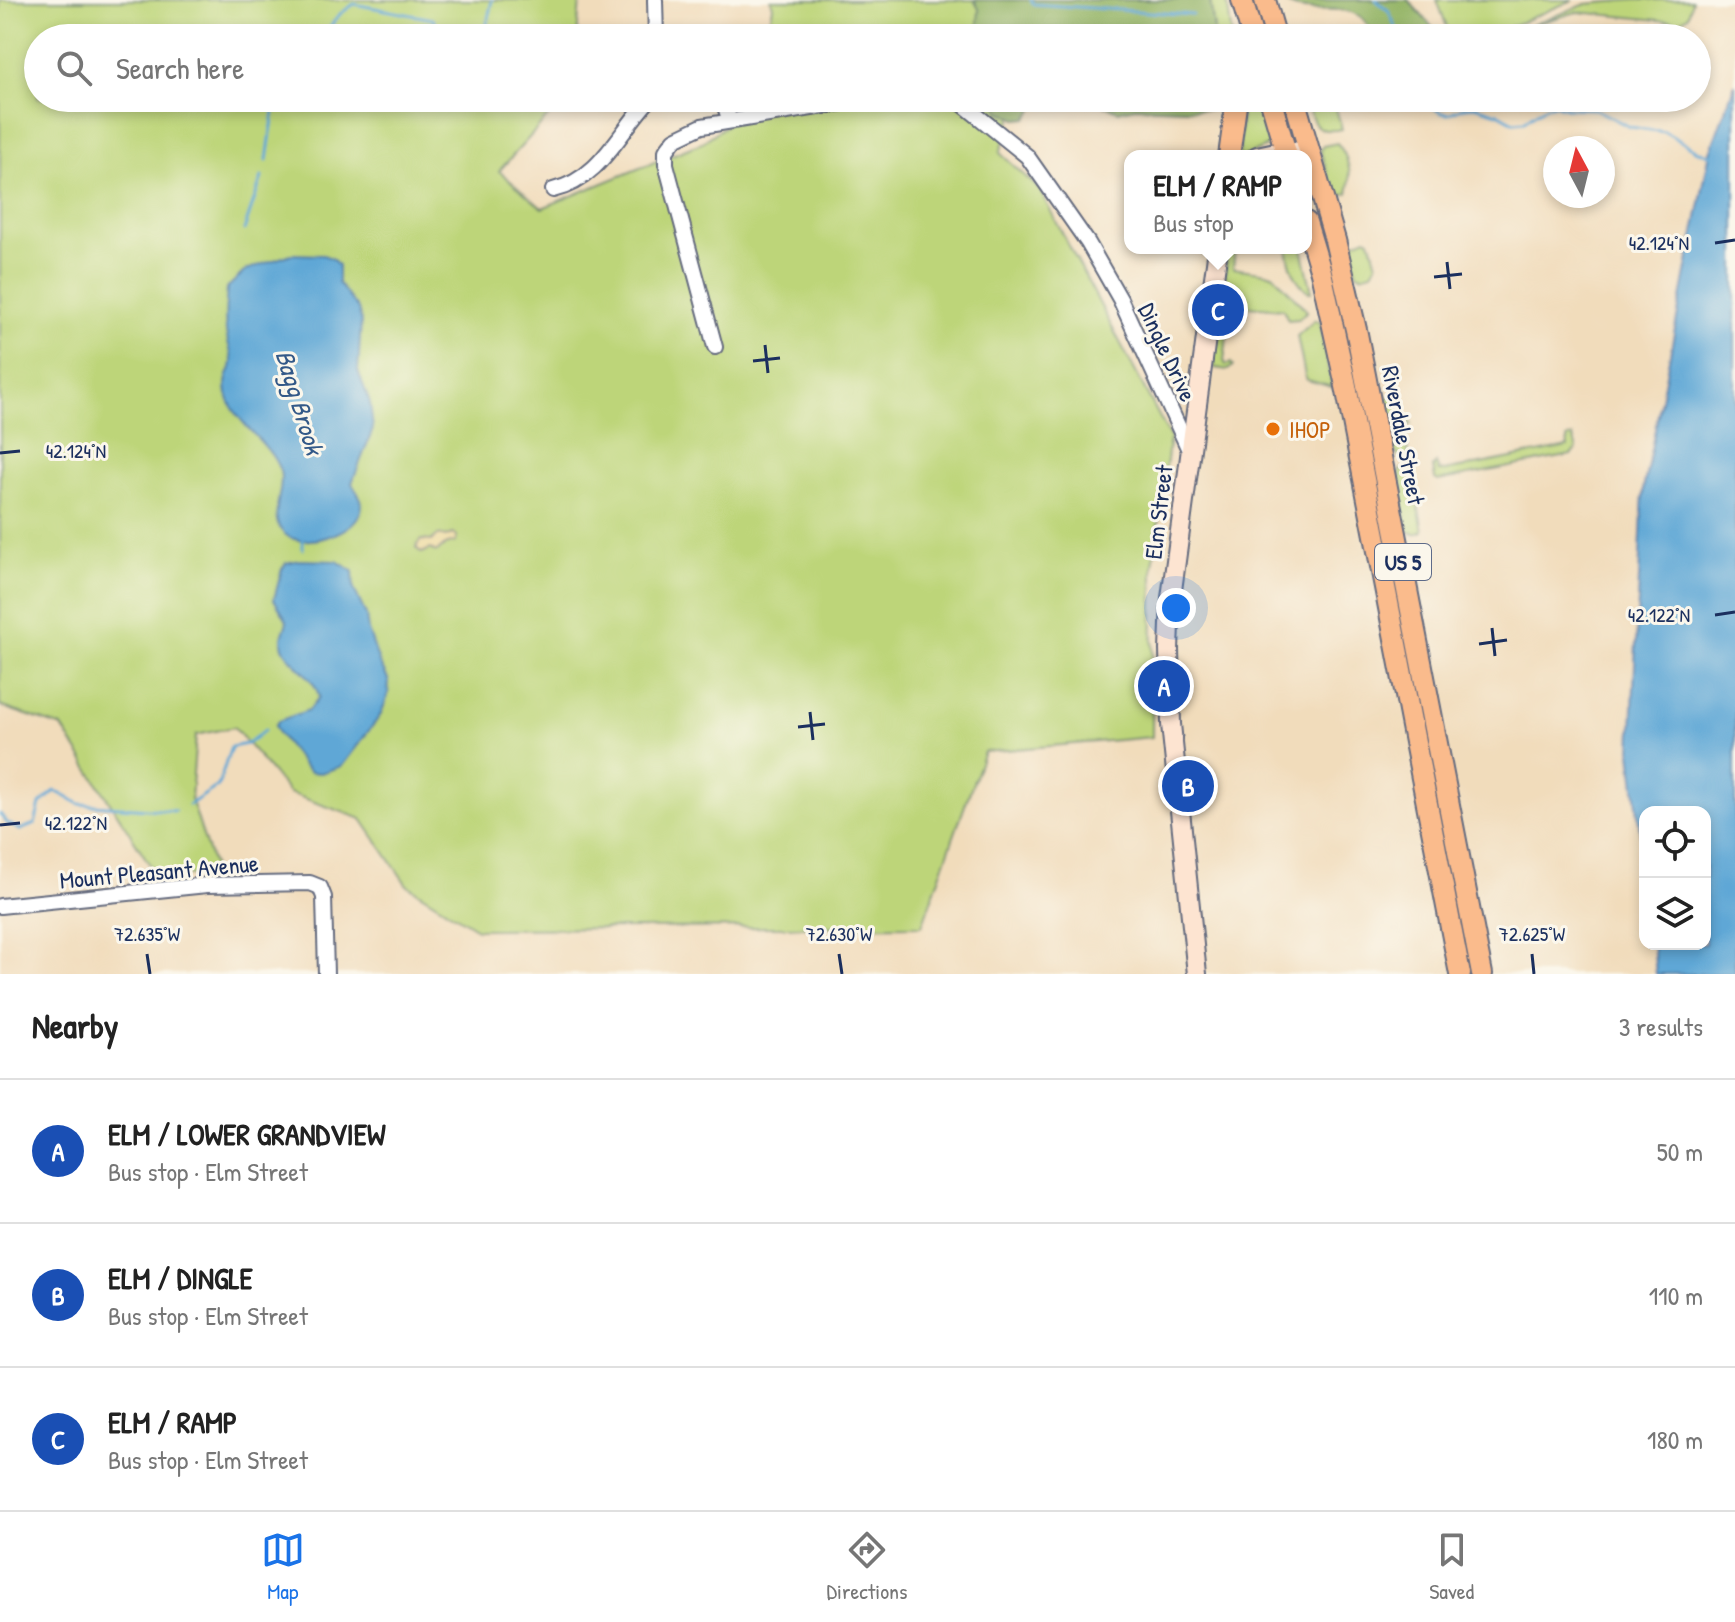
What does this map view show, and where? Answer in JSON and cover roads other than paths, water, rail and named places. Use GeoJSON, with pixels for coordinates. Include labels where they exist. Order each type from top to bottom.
{"type":"FeatureCollection","features":[{"type":"Feature","properties":{"kind":"main road"},"geometry":{"type":"LineString","coordinates":[[1236,0],[1238,24]]}},
{"type":"Feature","properties":{"kind":"main road"},"geometry":{"type":"LineString","coordinates":[[1242,0],[1249,24]]}},
{"type":"Feature","properties":{"kind":"main road"},"geometry":{"type":"LineString","coordinates":[[1265,0],[1272,24]]}},
{"type":"Feature","properties":{"kind":"main road"},"geometry":{"type":"LineString","coordinates":[[1230,150],[1235,112]]}},
{"type":"Feature","properties":{"kind":"main road"},"geometry":{"type":"LineString","coordinates":[[1274,112],[1285,150]]}},
{"type":"Feature","properties":{"kind":"main road","name":"Riverdale Street"},"geometry":{"type":"LineString","coordinates":[[1297,112],[1307,150]]}},
{"type":"Feature","properties":{"kind":"main road","name":"Riverdale Street"},"geometry":{"type":"LineString","coordinates":[[1312,168],[1335,240],[1357,334],[1482,974]]}},
{"type":"Feature","properties":{"kind":"main road","name":"Riverdale Street"},"geometry":{"type":"LineString","coordinates":[[1312,242],[1345,381],[1460,974]]}},
{"type":"Feature","properties":{"kind":"main road","name":"Elm Street"},"geometry":{"type":"LineString","coordinates":[[1197,974],[1175,767],[1169,680],[1171,598],[1217,254]]}},
{"type":"Feature","properties":{"kind":"street"},"geometry":{"type":"LineString","coordinates":[[655,0],[656,24]]}},
{"type":"Feature","properties":{"kind":"street"},"geometry":{"type":"LineString","coordinates":[[553,190],[579,181],[598,166],[639,112]]}},
{"type":"Feature","properties":{"kind":"street"},"geometry":{"type":"LineString","coordinates":[[727,112],[730,121]]}},
{"type":"Feature","properties":{"kind":"street"},"geometry":{"type":"LineString","coordinates":[[715,347],[666,164],[666,151],[675,139],[702,126],[786,112]]}},
{"type":"Feature","properties":{"kind":"street","name":"Dingle Drive"},"geometry":{"type":"LineString","coordinates":[[973,112],[1027,156],[1088,243],[1120,299],[1190,452]]}},
{"type":"Feature","properties":{"kind":"street","name":"Mount Pleasant Avenue"},"geometry":{"type":"LineString","coordinates":[[0,906],[207,885],[306,883],[320,887],[324,897],[326,974]]}},
{"type":"Feature","properties":{"kind":"water"},"geometry":{"type":"Polygon","coordinates":[[[1735,83],[1735,974],[1656,974],[1654,950],[1711,950],[1711,806],[1639,806],[1639,823],[1631,752],[1643,490],[1710,152],[1735,83]]]}},
{"type":"Feature","properties":{"kind":"water"},"geometry":{"type":"Polygon","coordinates":[[[291,254],[323,255],[332,258],[338,265],[338,283],[358,309],[361,321],[358,371],[370,403],[373,429],[352,483],[361,499],[361,510],[356,520],[346,528],[321,539],[295,539],[280,528],[276,513],[281,487],[280,471],[272,455],[233,409],[226,387],[232,361],[225,325],[227,288],[246,270],[291,254]]]}},
{"type":"Feature","properties":{"kind":"water"},"geometry":{"type":"Polygon","coordinates":[[[299,560],[337,561],[353,571],[354,589],[366,615],[379,662],[389,681],[388,696],[380,716],[342,766],[321,773],[310,772],[304,766],[275,726],[278,721],[309,710],[319,697],[311,681],[286,654],[282,637],[287,621],[274,599],[282,569],[286,563],[299,560]]]}},
{"type":"Feature","properties":{"kind":"waterway","name":"Bagg Brook"},"geometry":{"type":"LineString","coordinates":[[487,24],[492,0]]}},
{"type":"Feature","properties":{"kind":"waterway","name":"Bagg Brook"},"geometry":{"type":"LineString","coordinates":[[1031,0],[1033,4],[1193,15]]}},
{"type":"Feature","properties":{"kind":"waterway","name":"Bagg Brook"},"geometry":{"type":"LineString","coordinates":[[1376,0],[1389,11],[1394,24]]}},
{"type":"Feature","properties":{"kind":"waterway","name":"Bagg Brook"},"geometry":{"type":"LineString","coordinates":[[332,24],[354,4],[433,19],[435,24]]}},
{"type":"Feature","properties":{"kind":"waterway","name":"Bagg Brook"},"geometry":{"type":"LineString","coordinates":[[267,160],[274,112]]}},
{"type":"Feature","properties":{"kind":"waterway","name":"Bagg Brook"},"geometry":{"type":"LineString","coordinates":[[1440,112],[1453,112]]}},
{"type":"Feature","properties":{"kind":"waterway","name":"Bagg Brook"},"geometry":{"type":"LineString","coordinates":[[1495,112],[1514,122],[1524,121],[1537,112]]}},
{"type":"Feature","properties":{"kind":"waterway","name":"Bagg Brook"},"geometry":{"type":"LineString","coordinates":[[1601,112],[1630,127],[1665,132],[1712,156]]}},
{"type":"Feature","properties":{"kind":"waterway","name":"Bagg Brook"},"geometry":{"type":"LineString","coordinates":[[244,230],[262,177]]}},
{"type":"Feature","properties":{"kind":"waterway","name":"Bagg Brook"},"geometry":{"type":"LineString","coordinates":[[303,537],[303,549]]}},
{"type":"Feature","properties":{"kind":"waterway","name":"Bagg Brook"},"geometry":{"type":"LineString","coordinates":[[189,805],[218,786],[231,747],[247,744],[265,730]]}},
{"type":"Feature","properties":{"kind":"waterway","name":"Bagg Brook"},"geometry":{"type":"LineString","coordinates":[[0,814],[7,823],[20,830],[35,824],[40,804],[55,791],[80,804],[175,811]]}},
{"type":"Feature","properties":{"kind":"place","name":"ELM / RAMP"},"geometry":{"type":"Point","coordinates":[1218,310]}},
{"type":"Feature","properties":{"kind":"place","name":"IHOP"},"geometry":{"type":"Point","coordinates":[1273,429]}},
{"type":"Feature","properties":{"kind":"place","name":"ELM / LOWER GRANDVIEW"},"geometry":{"type":"Point","coordinates":[1164,686]}},
{"type":"Feature","properties":{"kind":"place","name":"ELM / DINGLE"},"geometry":{"type":"Point","coordinates":[1188,786]}}]}
